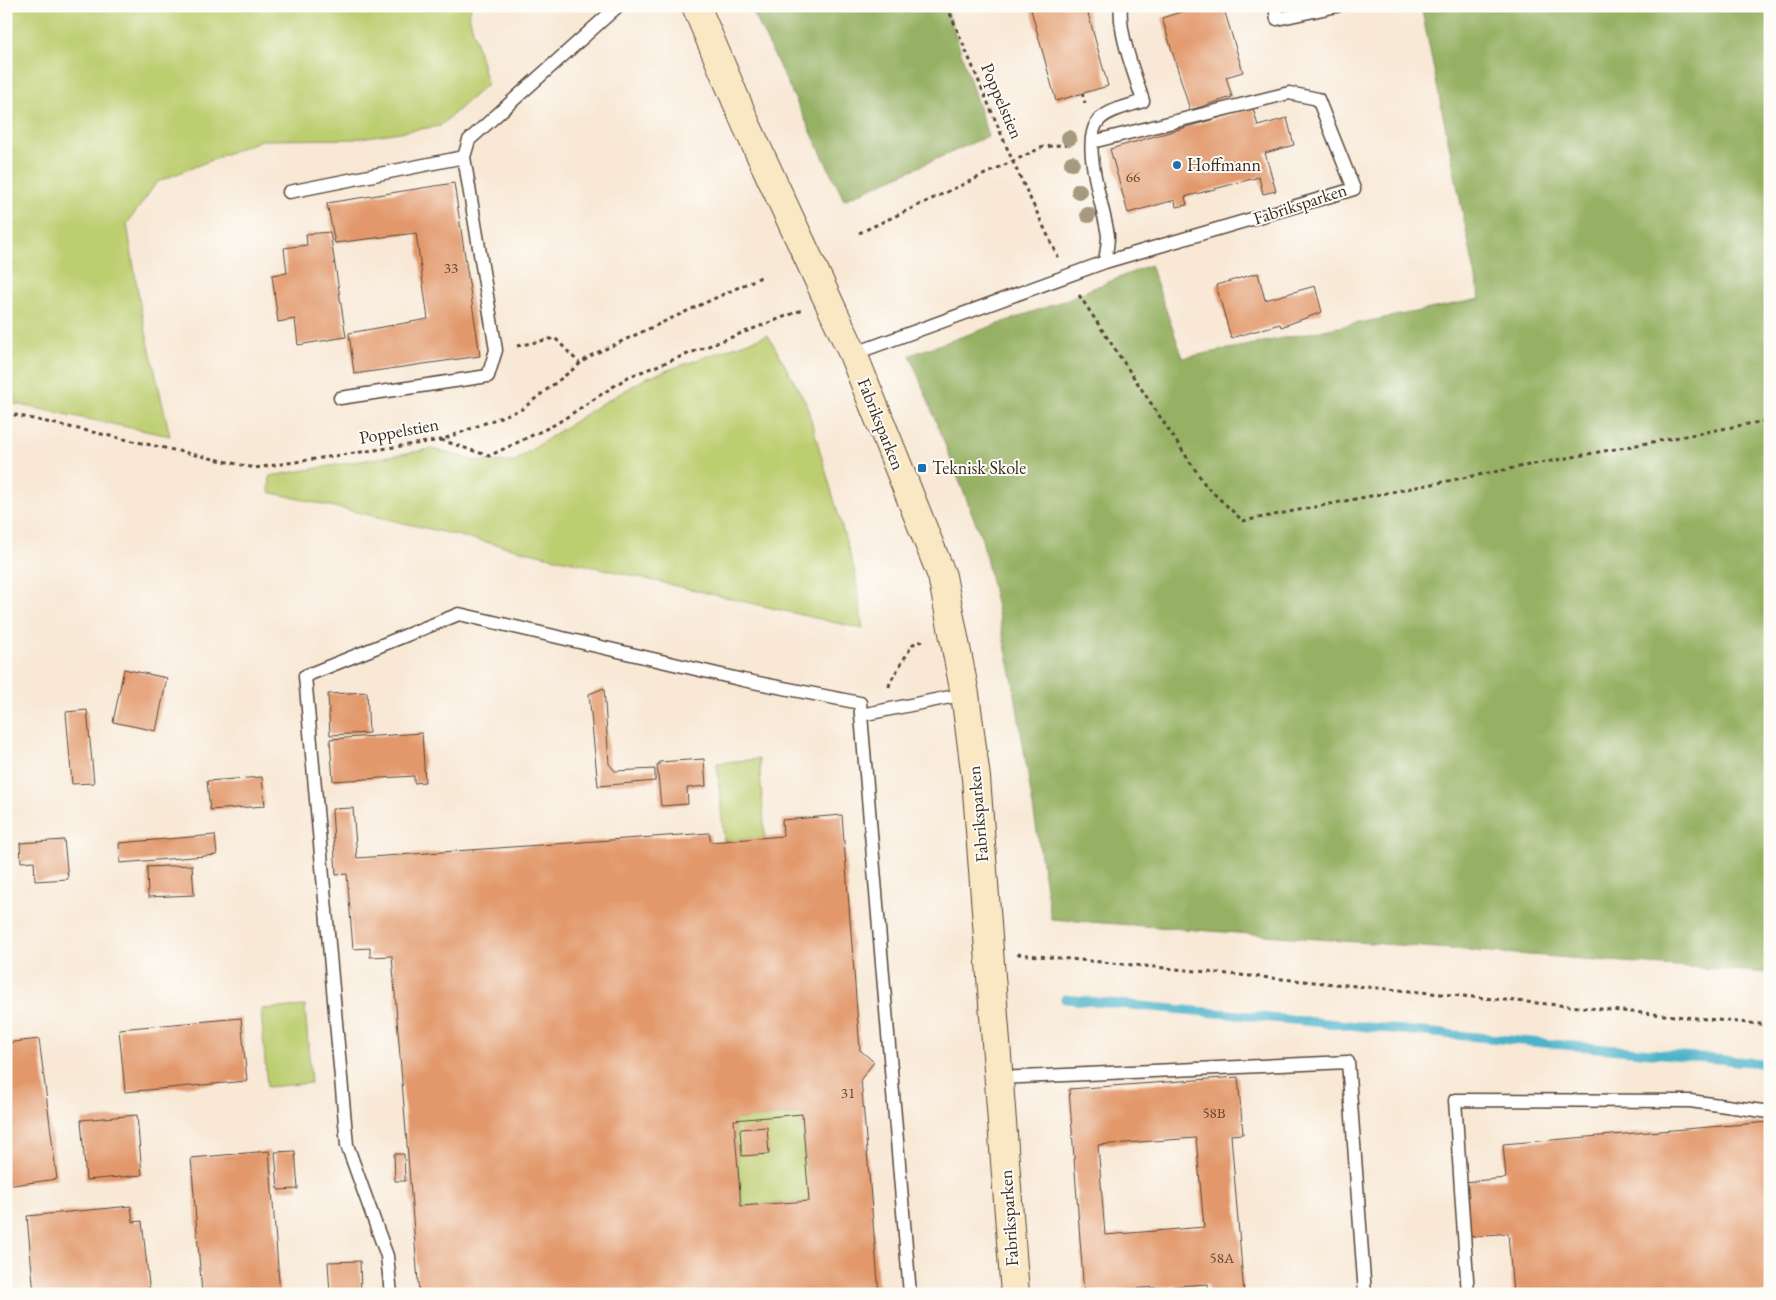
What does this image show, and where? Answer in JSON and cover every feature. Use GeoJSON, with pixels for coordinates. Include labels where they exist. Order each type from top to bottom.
{"type":"FeatureCollection","features":[{"type":"Feature","properties":{"kind":"street","name":"Fabriksparken"},"geometry":{"type":"LineString","coordinates":[[696,6],[746,124],[853,354],[942,576],[965,694],[976,778],[1015,1294]]}},
{"type":"Feature","properties":{"kind":"lane"},"geometry":{"type":"LineString","coordinates":[[340,398],[488,376],[496,350],[464,157],[469,140],[618,6]]}},
{"type":"Feature","properties":{"kind":"lane"},"geometry":{"type":"LineString","coordinates":[[1105,262],[1108,237],[1094,171],[1092,142],[1094,130],[1100,120],[1112,112],[1143,101],[1122,29],[1121,6]]}},
{"type":"Feature","properties":{"kind":"lane"},"geometry":{"type":"LineString","coordinates":[[1275,6],[1277,19],[1337,6]]}},
{"type":"Feature","properties":{"kind":"lane","name":"Fabriksparken"},"geometry":{"type":"LineString","coordinates":[[853,354],[1105,262],[1354,189],[1318,99],[1289,93],[1092,142]]}},
{"type":"Feature","properties":{"kind":"lane"},"geometry":{"type":"LineString","coordinates":[[289,192],[464,157]]}},
{"type":"Feature","properties":{"kind":"lane"},"geometry":{"type":"LineString","coordinates":[[391,1294],[387,1256],[347,1145],[305,676],[459,614],[743,680],[860,703],[910,1294]]}},
{"type":"Feature","properties":{"kind":"lane"},"geometry":{"type":"LineString","coordinates":[[861,715],[965,694]]}},
{"type":"Feature","properties":{"kind":"lane"},"geometry":{"type":"LineString","coordinates":[[998,1078],[1348,1062],[1365,1294]]}},
{"type":"Feature","properties":{"kind":"lane"},"geometry":{"type":"LineString","coordinates":[[1468,1294],[1455,1100],[1690,1101],[1770,1112]]}},
{"type":"Feature","properties":{"kind":"path","name":"Poppelstien"},"geometry":{"type":"LineString","coordinates":[[859,233],[1013,162],[947,6]]}},
{"type":"Feature","properties":{"kind":"path"},"geometry":{"type":"LineString","coordinates":[[1092,142],[1043,147],[1013,162],[1067,276],[1206,486],[1243,521],[1519,466],[1770,420]]}},
{"type":"Feature","properties":{"kind":"path","name":"Poppelstien"},"geometry":{"type":"LineString","coordinates":[[6,413],[255,468],[441,440],[522,409],[590,356],[763,276]]}},
{"type":"Feature","properties":{"kind":"path"},"geometry":{"type":"LineString","coordinates":[[441,440],[489,456],[556,424],[628,378],[828,300]]}},
{"type":"Feature","properties":{"kind":"path"},"geometry":{"type":"LineString","coordinates":[[496,350],[555,338],[580,364]]}},
{"type":"Feature","properties":{"kind":"path"},"geometry":{"type":"LineString","coordinates":[[884,711],[890,682],[913,644]]}},
{"type":"Feature","properties":{"kind":"path"},"geometry":{"type":"LineString","coordinates":[[989,952],[1770,1025]]}},
{"type":"Feature","properties":{"kind":"green space"},"geometry":{"type":"Polygon","coordinates":[[[6,6],[471,6],[469,15],[487,84],[440,126],[354,139],[261,140],[157,182],[127,224],[141,311],[170,436],[6,402],[6,6]]]}},
{"type":"Feature","properties":{"kind":"green space"},"geometry":{"type":"Polygon","coordinates":[[[750,6],[946,6],[988,136],[844,200],[750,6]]]}},
{"type":"Feature","properties":{"kind":"green space"},"geometry":{"type":"Polygon","coordinates":[[[1421,6],[1770,6],[1770,973],[1051,919],[1013,682],[982,539],[910,355],[1052,305],[1150,265],[1183,358],[1480,299],[1421,6]]]}},
{"type":"Feature","properties":{"kind":"green space"},"geometry":{"type":"Polygon","coordinates":[[[768,335],[806,403],[855,572],[863,629],[269,492],[270,476],[432,449],[476,461],[513,462],[593,409],[648,377],[768,335]]]}},
{"type":"Feature","properties":{"kind":"green space"},"geometry":{"type":"Polygon","coordinates":[[[759,759],[765,838],[724,841],[717,763],[759,759]]]}},
{"type":"Feature","properties":{"kind":"green space"},"geometry":{"type":"Polygon","coordinates":[[[305,1006],[311,1083],[267,1087],[261,1009],[305,1006]]]}},
{"type":"Feature","properties":{"kind":"green space"},"geometry":{"type":"Polygon","coordinates":[[[802,1114],[809,1201],[741,1206],[734,1120],[802,1114]]]}},
{"type":"Feature","properties":{"kind":"building"},"geometry":{"type":"Polygon","coordinates":[[[1030,6],[1086,6],[1108,86],[1056,101],[1030,6]]]}},
{"type":"Feature","properties":{"kind":"building"},"geometry":{"type":"Polygon","coordinates":[[[1199,6],[1223,6],[1243,72],[1226,77],[1232,97],[1190,110],[1162,18],[1199,6]]]}},
{"type":"Feature","properties":{"kind":"building"},"geometry":{"type":"Polygon","coordinates":[[[1253,108],[1258,126],[1287,118],[1294,145],[1265,153],[1276,191],[1263,194],[1259,177],[1185,197],[1187,205],[1176,207],[1175,200],[1128,213],[1110,149],[1253,108]]]}},
{"type":"Feature","properties":{"kind":"building"},"geometry":{"type":"Polygon","coordinates":[[[454,183],[480,356],[354,374],[349,333],[428,319],[416,233],[335,243],[327,203],[454,183]]]}},
{"type":"Feature","properties":{"kind":"building"},"geometry":{"type":"Polygon","coordinates":[[[330,232],[346,337],[298,345],[295,319],[278,322],[272,275],[287,273],[284,248],[307,245],[306,234],[330,232]]]}},
{"type":"Feature","properties":{"kind":"building"},"geometry":{"type":"Polygon","coordinates":[[[1258,273],[1265,300],[1315,286],[1322,312],[1281,327],[1280,324],[1231,338],[1216,285],[1258,273]]]}},
{"type":"Feature","properties":{"kind":"building"},"geometry":{"type":"Polygon","coordinates":[[[124,669],[167,678],[156,731],[113,722],[124,669]]]}},
{"type":"Feature","properties":{"kind":"building"},"geometry":{"type":"Polygon","coordinates":[[[604,688],[609,764],[615,771],[655,769],[655,781],[598,786],[589,694],[604,688]]]}},
{"type":"Feature","properties":{"kind":"building"},"geometry":{"type":"Polygon","coordinates":[[[367,692],[369,733],[330,735],[328,694],[367,692]]]}},
{"type":"Feature","properties":{"kind":"building"},"geometry":{"type":"Polygon","coordinates":[[[87,710],[94,783],[72,784],[66,712],[87,710]]]}},
{"type":"Feature","properties":{"kind":"building"},"geometry":{"type":"Polygon","coordinates":[[[422,733],[425,782],[414,783],[414,776],[333,781],[330,739],[422,733]]]}},
{"type":"Feature","properties":{"kind":"building"},"geometry":{"type":"Polygon","coordinates":[[[704,759],[706,786],[687,788],[688,804],[661,806],[657,765],[659,765],[659,762],[704,759]]]}},
{"type":"Feature","properties":{"kind":"building"},"geometry":{"type":"Polygon","coordinates":[[[262,777],[265,806],[210,810],[207,781],[262,777]]]}},
{"type":"Feature","properties":{"kind":"building"},"geometry":{"type":"Polygon","coordinates":[[[353,808],[357,858],[709,833],[711,842],[783,836],[782,820],[842,815],[860,1050],[874,1062],[861,1079],[879,1294],[419,1294],[392,956],[370,957],[370,948],[353,949],[347,874],[336,875],[332,809],[353,808]],[[802,1114],[734,1120],[741,1206],[809,1201],[802,1114]]]}},
{"type":"Feature","properties":{"kind":"building"},"geometry":{"type":"Polygon","coordinates":[[[215,835],[217,855],[120,863],[119,843],[215,835]]]}},
{"type":"Feature","properties":{"kind":"building"},"geometry":{"type":"Polygon","coordinates":[[[64,840],[68,879],[35,881],[34,861],[21,862],[20,843],[64,840]]]}},
{"type":"Feature","properties":{"kind":"building"},"geometry":{"type":"Polygon","coordinates":[[[192,865],[194,895],[148,897],[147,867],[192,865]]]}},
{"type":"Feature","properties":{"kind":"building"},"geometry":{"type":"Polygon","coordinates":[[[241,1018],[247,1081],[125,1092],[119,1029],[241,1018]]]}},
{"type":"Feature","properties":{"kind":"building"},"geometry":{"type":"Polygon","coordinates":[[[39,1039],[57,1179],[6,1186],[6,1043],[39,1039]]]}},
{"type":"Feature","properties":{"kind":"building"},"geometry":{"type":"Polygon","coordinates":[[[1238,1077],[1243,1134],[1231,1135],[1244,1294],[1209,1294],[1208,1284],[1100,1291],[1100,1294],[1084,1294],[1069,1089],[1238,1077]],[[1196,1138],[1098,1145],[1105,1235],[1204,1227],[1196,1138]]]}},
{"type":"Feature","properties":{"kind":"building"},"geometry":{"type":"Polygon","coordinates":[[[137,1115],[142,1175],[86,1180],[81,1120],[137,1115]]]}},
{"type":"Feature","properties":{"kind":"building"},"geometry":{"type":"Polygon","coordinates":[[[1770,1122],[1770,1294],[1513,1294],[1508,1233],[1468,1237],[1464,1182],[1506,1178],[1503,1144],[1770,1122]]]}},
{"type":"Feature","properties":{"kind":"building"},"geometry":{"type":"Polygon","coordinates":[[[767,1127],[769,1154],[742,1156],[740,1129],[767,1127]]]}},
{"type":"Feature","properties":{"kind":"building"},"geometry":{"type":"Polygon","coordinates":[[[269,1151],[280,1294],[202,1294],[191,1158],[269,1151]]]}},
{"type":"Feature","properties":{"kind":"building"},"geometry":{"type":"Polygon","coordinates":[[[295,1151],[298,1189],[278,1190],[275,1152],[295,1151]]]}},
{"type":"Feature","properties":{"kind":"building"},"geometry":{"type":"Polygon","coordinates":[[[394,1154],[404,1154],[405,1181],[395,1181],[394,1154]]]}},
{"type":"Feature","properties":{"kind":"building"},"geometry":{"type":"Polygon","coordinates":[[[131,1206],[133,1222],[142,1221],[150,1294],[34,1294],[27,1216],[131,1206]]]}},
{"type":"Feature","properties":{"kind":"building"},"geometry":{"type":"Polygon","coordinates":[[[360,1261],[361,1294],[330,1294],[328,1262],[360,1261]]]}},
{"type":"Feature","properties":{"kind":"waterway"},"geometry":{"type":"LineString","coordinates":[[1065,999],[1770,1064]]}},
{"type":"Feature","properties":{"kind":"place","name":"Hoffmann"},"geometry":{"type":"Point","coordinates":[1177,165]}},
{"type":"Feature","properties":{"kind":"place","name":"Teknisk Skole"},"geometry":{"type":"Point","coordinates":[922,468]}}]}
